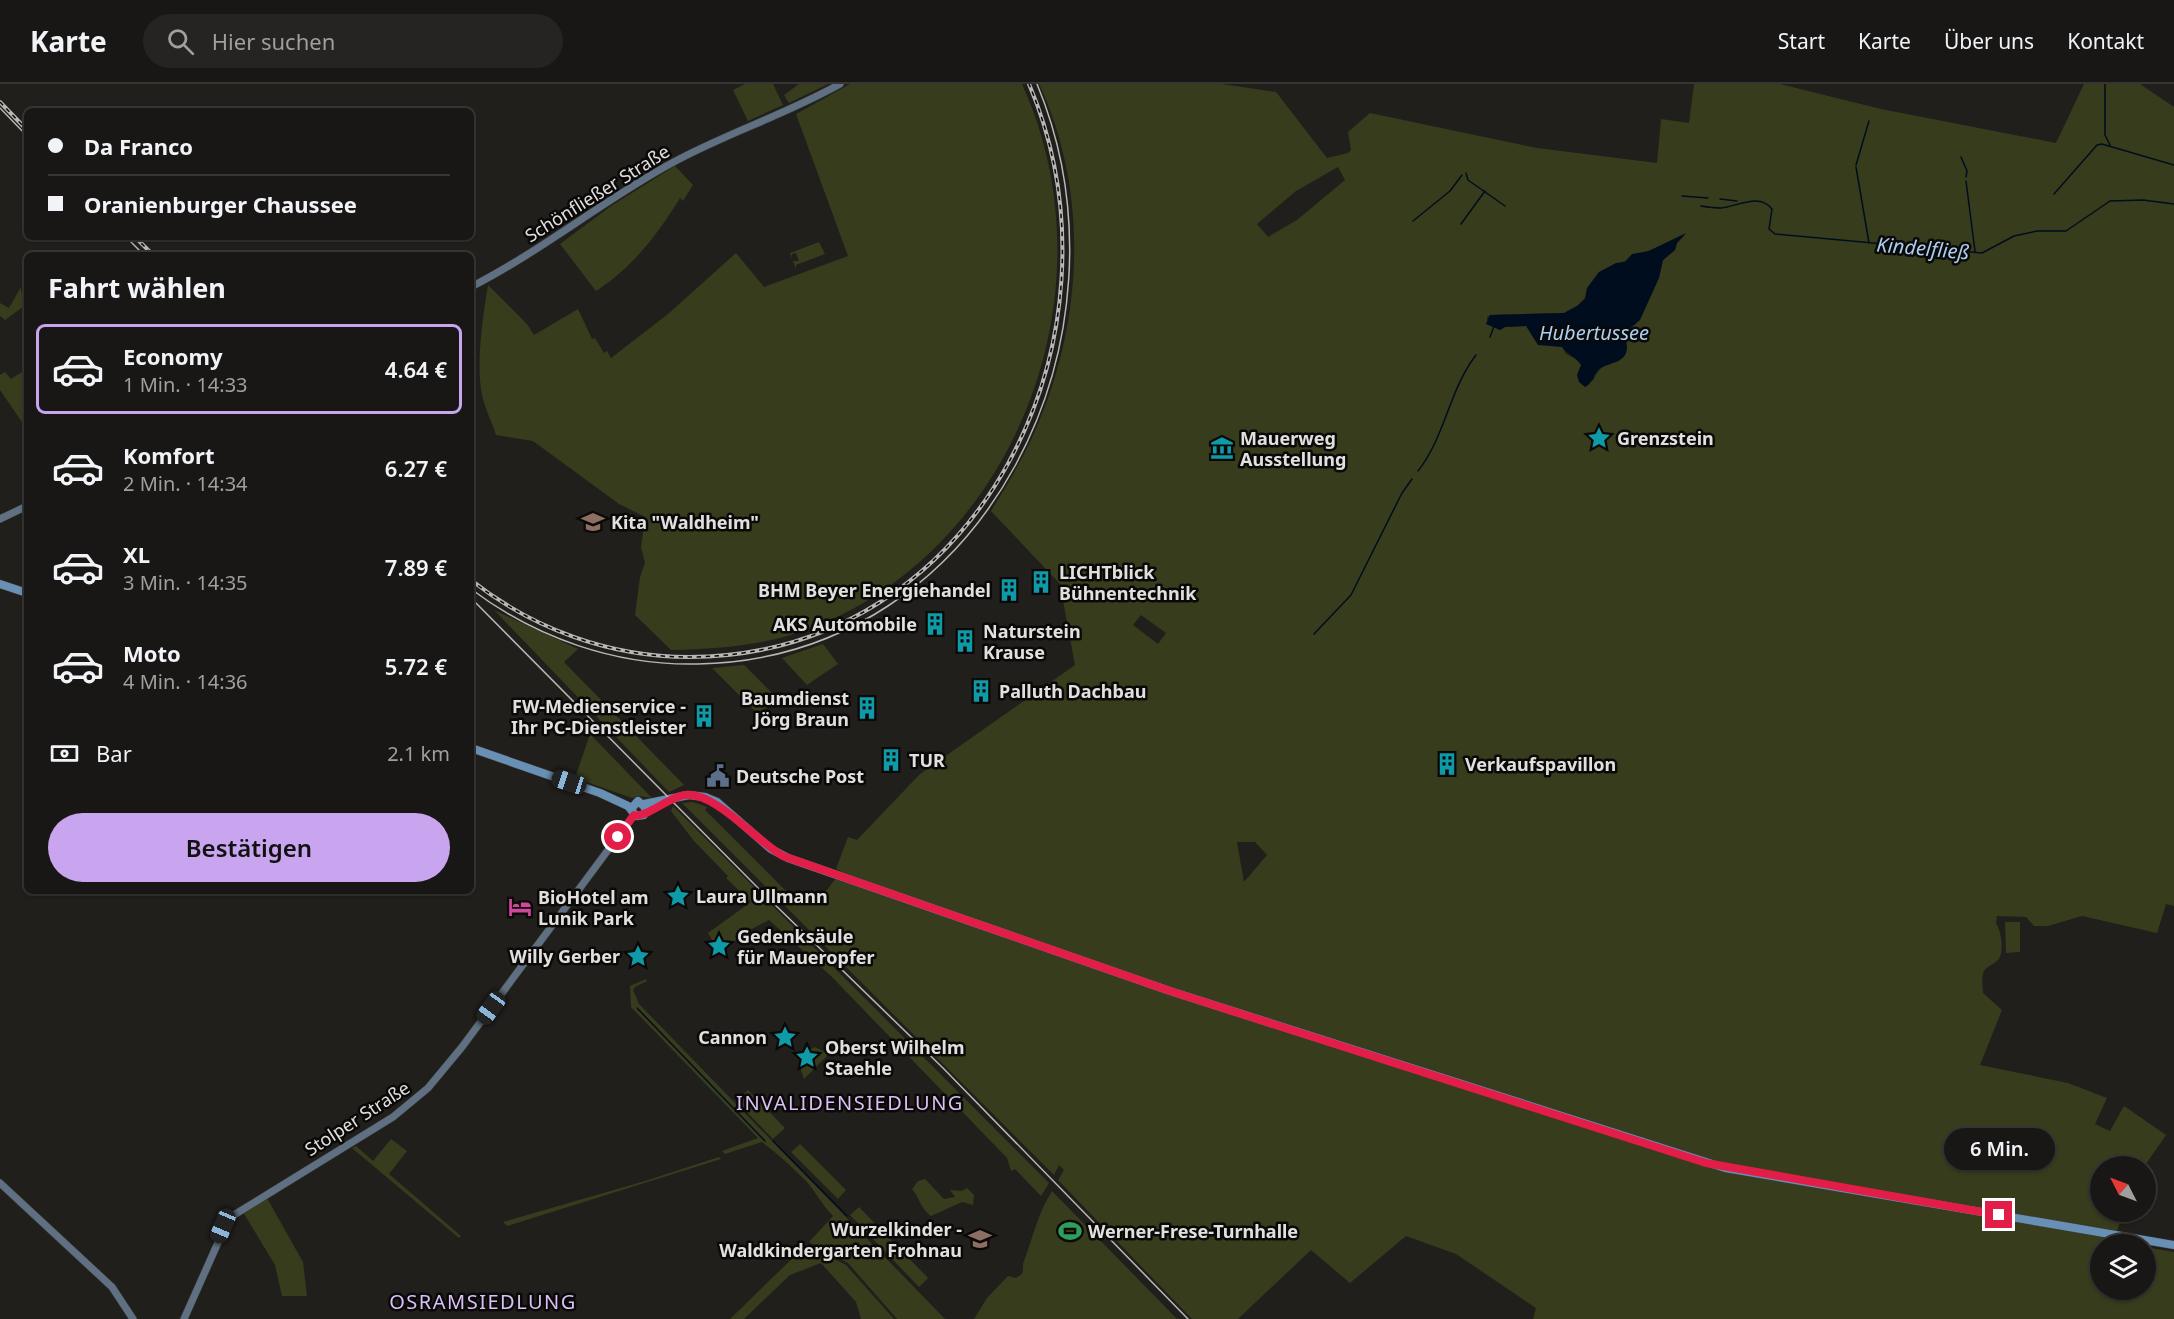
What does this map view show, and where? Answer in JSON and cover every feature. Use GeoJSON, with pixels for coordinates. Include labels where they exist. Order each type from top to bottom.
{"type":"FeatureCollection","features":[{"type":"Feature","properties":{"kind":"main road","name":"Schönfließer Straße"},"geometry":{"type":"LineString","coordinates":[[474,285],[558,237],[669,164],[840,84]]}},
{"type":"Feature","properties":{"kind":"main road"},"geometry":{"type":"LineString","coordinates":[[0,519],[24,507]]}},
{"type":"Feature","properties":{"kind":"main road"},"geometry":{"type":"LineString","coordinates":[[0,584],[24,592]]}},
{"type":"Feature","properties":{"kind":"main road"},"geometry":{"type":"LineString","coordinates":[[474,749],[600,793],[633,809],[640,817],[645,808]]}},
{"type":"Feature","properties":{"kind":"main road"},"geometry":{"type":"LineString","coordinates":[[633,809],[645,808],[678,796],[696,796],[723,808],[771,849],[840,875],[1170,991],[1725,1168],[2174,1245]]}},
{"type":"Feature","properties":{"kind":"main road","name":"Stolper Straße"},"geometry":{"type":"LineString","coordinates":[[184,1319],[229,1218],[238,1209],[393,1117],[421,1095],[467,1040],[633,809]]}},
{"type":"Feature","properties":{"kind":"main road"},"geometry":{"type":"LineString","coordinates":[[0,1183],[112,1287],[133,1319]]}},
{"type":"Feature","properties":{"kind":"green space"},"geometry":{"type":"Polygon","coordinates":[[[745,84],[773,84],[783,105],[748,121],[733,90],[745,84]]]}},
{"type":"Feature","properties":{"kind":"green space"},"geometry":{"type":"Polygon","coordinates":[[[799,84],[828,84],[789,103],[784,95],[799,84]]]}},
{"type":"Feature","properties":{"kind":"green space"},"geometry":{"type":"Polygon","coordinates":[[[850,84],[1022,84],[1048,161],[1057,241],[1051,321],[1031,398],[996,470],[949,533],[889,586],[817,626],[781,638],[745,645],[671,650],[635,615],[640,577],[645,563],[641,547],[645,517],[619,504],[533,441],[496,435],[483,399],[480,373],[481,342],[488,285],[527,324],[534,335],[578,309],[592,339],[595,338],[604,353],[607,351],[611,358],[668,314],[736,253],[764,287],[848,256],[796,114],[850,84]]]}},
{"type":"Feature","properties":{"kind":"green space"},"geometry":{"type":"Polygon","coordinates":[[[1039,84],[1222,84],[1276,92],[1327,158],[1348,153],[1351,150],[1348,132],[1370,113],[1537,148],[1657,163],[1661,119],[1689,123],[1694,84],[1780,84],[1881,109],[2056,143],[2084,84],[2140,84],[2174,107],[2174,906],[2166,904],[2157,933],[2082,916],[2048,926],[2034,926],[2026,917],[1997,916],[2001,952],[1998,960],[1984,971],[1982,983],[1983,993],[2002,1010],[1980,1065],[2068,1083],[2107,1098],[2095,1124],[2110,1131],[2124,1106],[2166,1135],[2152,1156],[2090,1156],[2090,1222],[2120,1222],[2116,1234],[2090,1234],[2090,1300],[2156,1300],[2156,1249],[2174,1252],[2174,1319],[1533,1319],[1536,1308],[1456,1254],[1406,1236],[1350,1283],[1311,1250],[1238,1319],[1192,1319],[1058,1180],[1064,1170],[1059,1165],[1054,1175],[682,803],[693,802],[707,807],[705,810],[799,904],[827,890],[841,871],[836,869],[848,837],[857,840],[920,774],[1075,665],[1060,584],[991,511],[1035,431],[1051,390],[1063,347],[1071,302],[1074,258],[1073,213],[1067,169],[1055,126],[1039,84]],[[1338,167],[1296,191],[1257,224],[1268,237],[1297,220],[1345,180],[1338,167]],[[1685,235],[1599,272],[1587,289],[1585,298],[1577,306],[1564,313],[1490,315],[1487,317],[1487,324],[1500,330],[1505,327],[1526,326],[1545,344],[1562,347],[1566,354],[1578,360],[1593,381],[1603,366],[1626,344],[1625,333],[1640,319],[1663,260],[1675,250],[1677,243],[1685,235]],[[1141,615],[1133,625],[1158,644],[1166,633],[1141,615]],[[1237,842],[1244,882],[1267,855],[1255,842],[1237,842]]]}},
{"type":"Feature","properties":{"kind":"green space"},"geometry":{"type":"Polygon","coordinates":[[[675,166],[693,185],[683,201],[680,198],[663,224],[633,261],[596,291],[560,244],[611,206],[675,166]]]}},
{"type":"Feature","properties":{"kind":"green space"},"geometry":{"type":"Polygon","coordinates":[[[819,242],[825,254],[796,265],[796,269],[793,261],[799,261],[796,253],[792,254],[792,258],[790,253],[819,242]]]}},
{"type":"Feature","properties":{"kind":"green space"},"geometry":{"type":"Polygon","coordinates":[[[21,287],[21,292],[24,294],[24,306],[5,320],[0,316],[0,303],[9,308],[21,287]]]}},
{"type":"Feature","properties":{"kind":"green space"},"geometry":{"type":"Polygon","coordinates":[[[24,371],[24,420],[22,422],[0,390],[0,375],[5,372],[11,379],[24,371]]]}},
{"type":"Feature","properties":{"kind":"green space"},"geometry":{"type":"Polygon","coordinates":[[[494,610],[578,649],[564,662],[684,785],[669,792],[494,610]]]}},
{"type":"Feature","properties":{"kind":"green space"},"geometry":{"type":"Polygon","coordinates":[[[823,644],[838,664],[807,685],[782,658],[823,644]]]}},
{"type":"Feature","properties":{"kind":"green space"},"geometry":{"type":"Polygon","coordinates":[[[744,665],[777,698],[758,714],[712,668],[744,665]]]}},
{"type":"Feature","properties":{"kind":"green space"},"geometry":{"type":"Polygon","coordinates":[[[590,734],[652,798],[639,796],[632,798],[575,778],[590,734]]]}},
{"type":"Feature","properties":{"kind":"green space"},"geometry":{"type":"Polygon","coordinates":[[[673,806],[1049,1183],[1041,1196],[1015,1169],[1011,1171],[1007,1158],[831,976],[769,920],[748,931],[719,952],[708,933],[751,902],[726,878],[728,876],[694,841],[671,811],[673,806]]]}},
{"type":"Feature","properties":{"kind":"green space"},"geometry":{"type":"Polygon","coordinates":[[[2005,922],[2020,922],[2020,952],[2006,953],[2005,922]]]}},
{"type":"Feature","properties":{"kind":"green space"},"geometry":{"type":"Polygon","coordinates":[[[646,979],[647,981],[633,990],[639,1004],[945,1319],[897,1319],[848,1263],[809,1242],[833,1216],[806,1181],[762,1142],[725,1154],[722,1151],[758,1138],[631,1007],[630,986],[646,979]]]}},
{"type":"Feature","properties":{"kind":"green space"},"geometry":{"type":"Polygon","coordinates":[[[815,1047],[829,1054],[804,1079],[799,1064],[801,1054],[815,1047]]]}},
{"type":"Feature","properties":{"kind":"green space"},"geometry":{"type":"Polygon","coordinates":[[[748,1090],[785,1128],[773,1139],[736,1101],[748,1090]]]}},
{"type":"Feature","properties":{"kind":"green space"},"geometry":{"type":"Polygon","coordinates":[[[391,1139],[407,1151],[389,1174],[461,1236],[459,1238],[352,1148],[356,1146],[373,1161],[391,1139]]]}},
{"type":"Feature","properties":{"kind":"green space"},"geometry":{"type":"Polygon","coordinates":[[[800,1144],[846,1190],[838,1199],[791,1152],[800,1144]]]}},
{"type":"Feature","properties":{"kind":"green space"},"geometry":{"type":"Polygon","coordinates":[[[719,1157],[721,1159],[507,1226],[503,1222],[645,1181],[719,1157]]]}},
{"type":"Feature","properties":{"kind":"green space"},"geometry":{"type":"Polygon","coordinates":[[[925,1179],[944,1199],[955,1197],[950,1190],[962,1191],[967,1188],[974,1195],[973,1205],[962,1202],[931,1216],[912,1189],[918,1181],[925,1179]]]}},
{"type":"Feature","properties":{"kind":"green space"},"geometry":{"type":"Polygon","coordinates":[[[1052,1191],[1177,1319],[974,1319],[987,1298],[1008,1276],[1016,1278],[1022,1274],[1023,1262],[1036,1225],[1052,1191]]]}},
{"type":"Feature","properties":{"kind":"green space"},"geometry":{"type":"Polygon","coordinates":[[[267,1198],[303,1262],[307,1296],[282,1296],[275,1265],[243,1212],[267,1198]]]}},
{"type":"Feature","properties":{"kind":"green space"},"geometry":{"type":"Polygon","coordinates":[[[859,1207],[928,1278],[919,1287],[850,1215],[859,1207]]]}},
{"type":"Feature","properties":{"kind":"green space"},"geometry":{"type":"Polygon","coordinates":[[[807,1244],[846,1265],[894,1319],[861,1319],[856,1302],[821,1263],[790,1275],[744,1319],[730,1319],[807,1244]]]}},
{"type":"Feature","properties":{"kind":"water","name":"Hubertussee"},"geometry":{"type":"Polygon","coordinates":[[[1686,233],[1677,243],[1675,250],[1663,260],[1659,278],[1640,320],[1625,333],[1627,348],[1624,357],[1598,370],[1585,387],[1579,382],[1577,375],[1581,365],[1562,347],[1538,345],[1526,326],[1505,327],[1500,330],[1486,324],[1490,315],[1564,313],[1585,299],[1587,288],[1599,272],[1616,263],[1625,262],[1632,254],[1649,251],[1686,233]]]}},
{"type":"Feature","properties":{"kind":"waterway"},"geometry":{"type":"LineString","coordinates":[[2105,84],[2105,135],[2110,145]]}},
{"type":"Feature","properties":{"kind":"waterway"},"geometry":{"type":"LineString","coordinates":[[1856,165],[1869,121]]}},
{"type":"Feature","properties":{"kind":"waterway","name":"Kindelfließ"},"geometry":{"type":"LineString","coordinates":[[2054,194],[2097,145],[2102,144],[2174,165]]}},
{"type":"Feature","properties":{"kind":"waterway"},"geometry":{"type":"LineString","coordinates":[[1961,157],[1967,171],[1966,177]]}},
{"type":"Feature","properties":{"kind":"waterway"},"geometry":{"type":"LineString","coordinates":[[1856,167],[1869,243]]}},
{"type":"Feature","properties":{"kind":"waterway"},"geometry":{"type":"LineString","coordinates":[[1466,173],[1468,180],[1505,206]]}},
{"type":"Feature","properties":{"kind":"waterway"},"geometry":{"type":"LineString","coordinates":[[1413,221],[1450,191],[1462,175]]}},
{"type":"Feature","properties":{"kind":"waterway"},"geometry":{"type":"LineString","coordinates":[[1966,181],[1975,251]]}},
{"type":"Feature","properties":{"kind":"waterway"},"geometry":{"type":"LineString","coordinates":[[1461,224],[1485,191]]}},
{"type":"Feature","properties":{"kind":"waterway"},"geometry":{"type":"LineString","coordinates":[[1682,196],[1708,198]]}},
{"type":"Feature","properties":{"kind":"waterway"},"geometry":{"type":"LineString","coordinates":[[1720,199],[1737,201]]}},
{"type":"Feature","properties":{"kind":"waterway","name":"Kindelfließ"},"geometry":{"type":"LineString","coordinates":[[1701,206],[1721,208],[1754,201],[1767,204],[1772,209],[1769,229],[1775,234],[1982,253],[2014,236],[2037,231],[2066,231],[2110,201],[2143,200],[2174,204]]}},
{"type":"Feature","properties":{"kind":"waterway"},"geometry":{"type":"LineString","coordinates":[[1490,337],[1494,326]]}},
{"type":"Feature","properties":{"kind":"waterway"},"geometry":{"type":"LineString","coordinates":[[1418,471],[1435,443],[1459,383],[1476,355]]}},
{"type":"Feature","properties":{"kind":"waterway"},"geometry":{"type":"LineString","coordinates":[[1314,634],[1351,595],[1402,493],[1412,479]]}},
{"type":"Feature","properties":{"kind":"waterway"},"geometry":{"type":"LineString","coordinates":[[637,1008],[765,1141]]}},
{"type":"Feature","properties":{"kind":"waterway"},"geometry":{"type":"LineString","coordinates":[[773,1141],[847,1216]]}},
{"type":"Feature","properties":{"kind":"tram line"},"geometry":{"type":"LineString","coordinates":[[474,591],[522,622],[578,646],[637,660],[698,664],[800,648],[888,606],[960,544],[1015,466],[1052,376],[1069,279],[1064,180],[1037,84]]}},
{"type":"Feature","properties":{"kind":"tram line"},"geometry":{"type":"LineString","coordinates":[[0,108],[24,133]]}},
{"type":"Feature","properties":{"kind":"tram line"},"geometry":{"type":"LineString","coordinates":[[129,240],[141,252]]}},
{"type":"Feature","properties":{"kind":"tram line"},"geometry":{"type":"LineString","coordinates":[[474,601],[767,897],[943,1068],[1188,1319]]}},
{"type":"Feature","properties":{"kind":"railway"},"geometry":{"type":"LineString","coordinates":[[474,582],[520,613],[574,637],[630,652],[689,657],[792,642],[880,602],[952,541],[1008,464],[1045,375],[1062,279],[1057,180],[1029,84]]}},
{"type":"Feature","properties":{"kind":"railway"},"geometry":{"type":"LineString","coordinates":[[0,102],[24,127]]}},
{"type":"Feature","properties":{"kind":"railway"},"geometry":{"type":"LineString","coordinates":[[138,240],[150,252]]}},
{"type":"Feature","properties":{"kind":"place","name":"Grenzstein"},"geometry":{"type":"Point","coordinates":[1599,438]}},
{"type":"Feature","properties":{"kind":"place","name":"Mauerweg Ausstellung"},"geometry":{"type":"Point","coordinates":[1222,448]}},
{"type":"Feature","properties":{"kind":"place","name":"Kita \"Waldheim\""},"geometry":{"type":"Point","coordinates":[593,522]}},
{"type":"Feature","properties":{"kind":"place","name":"LICHTblick Bühnentechnik"},"geometry":{"type":"Point","coordinates":[1041,582]}},
{"type":"Feature","properties":{"kind":"place","name":"BHM Beyer Energiehandel"},"geometry":{"type":"Point","coordinates":[1009,590]}},
{"type":"Feature","properties":{"kind":"place","name":"AKS Automobile"},"geometry":{"type":"Point","coordinates":[935,624]}},
{"type":"Feature","properties":{"kind":"place","name":"Naturstein Krause"},"geometry":{"type":"Point","coordinates":[965,641]}},
{"type":"Feature","properties":{"kind":"place","name":"Palluth Dachbau"},"geometry":{"type":"Point","coordinates":[981,691]}},
{"type":"Feature","properties":{"kind":"place","name":"Baumdienst Jörg Braun"},"geometry":{"type":"Point","coordinates":[867,708]}},
{"type":"Feature","properties":{"kind":"place","name":"FW-Medienservice - Ihr PC-Dienstleister"},"geometry":{"type":"Point","coordinates":[704,716]}},
{"type":"Feature","properties":{"kind":"place","name":"TUR"},"geometry":{"type":"Point","coordinates":[891,760]}},
{"type":"Feature","properties":{"kind":"place","name":"Verkaufspavillon"},"geometry":{"type":"Point","coordinates":[1447,764]}},
{"type":"Feature","properties":{"kind":"place","name":"Deutsche Post"},"geometry":{"type":"Point","coordinates":[718,776]}},
{"type":"Feature","properties":{"kind":"place","name":"Laura Ullmann"},"geometry":{"type":"Point","coordinates":[678,896]}},
{"type":"Feature","properties":{"kind":"place","name":"BioHotel am Lunik Park"},"geometry":{"type":"Point","coordinates":[520,907]}},
{"type":"Feature","properties":{"kind":"place","name":"Gedenksäule für Maueropfer"},"geometry":{"type":"Point","coordinates":[719,946]}},
{"type":"Feature","properties":{"kind":"place","name":"Willy Gerber"},"geometry":{"type":"Point","coordinates":[638,956]}},
{"type":"Feature","properties":{"kind":"place","name":"Cannon"},"geometry":{"type":"Point","coordinates":[785,1037]}},
{"type":"Feature","properties":{"kind":"place","name":"Oberst Wilhelm Staehle"},"geometry":{"type":"Point","coordinates":[807,1057]}},
{"type":"Feature","properties":{"kind":"place","name":"Werner-Frese-Turnhalle"},"geometry":{"type":"Point","coordinates":[1070,1231]}},
{"type":"Feature","properties":{"kind":"place","name":"Wurzelkinder - Waldkindergarten Frohnau"},"geometry":{"type":"Point","coordinates":[980,1239]}},
{"type":"Feature","properties":{"kind":"district","name":"INVALIDENSIEDLUNG"},"geometry":{"type":"Point","coordinates":[850,1102]}},
{"type":"Feature","properties":{"kind":"district","name":"OSRAMSIEDLUNG"},"geometry":{"type":"Point","coordinates":[483,1301]}},
{"type":"Feature","properties":{"kind":"route"},"geometry":{"type":"LineString","coordinates":[[618,837],[634,815],[642,816],[649,810],[678,796],[696,796],[714,806],[723,808],[771,849],[783,856],[1170,991],[1706,1163],[1999,1215]]}}]}
